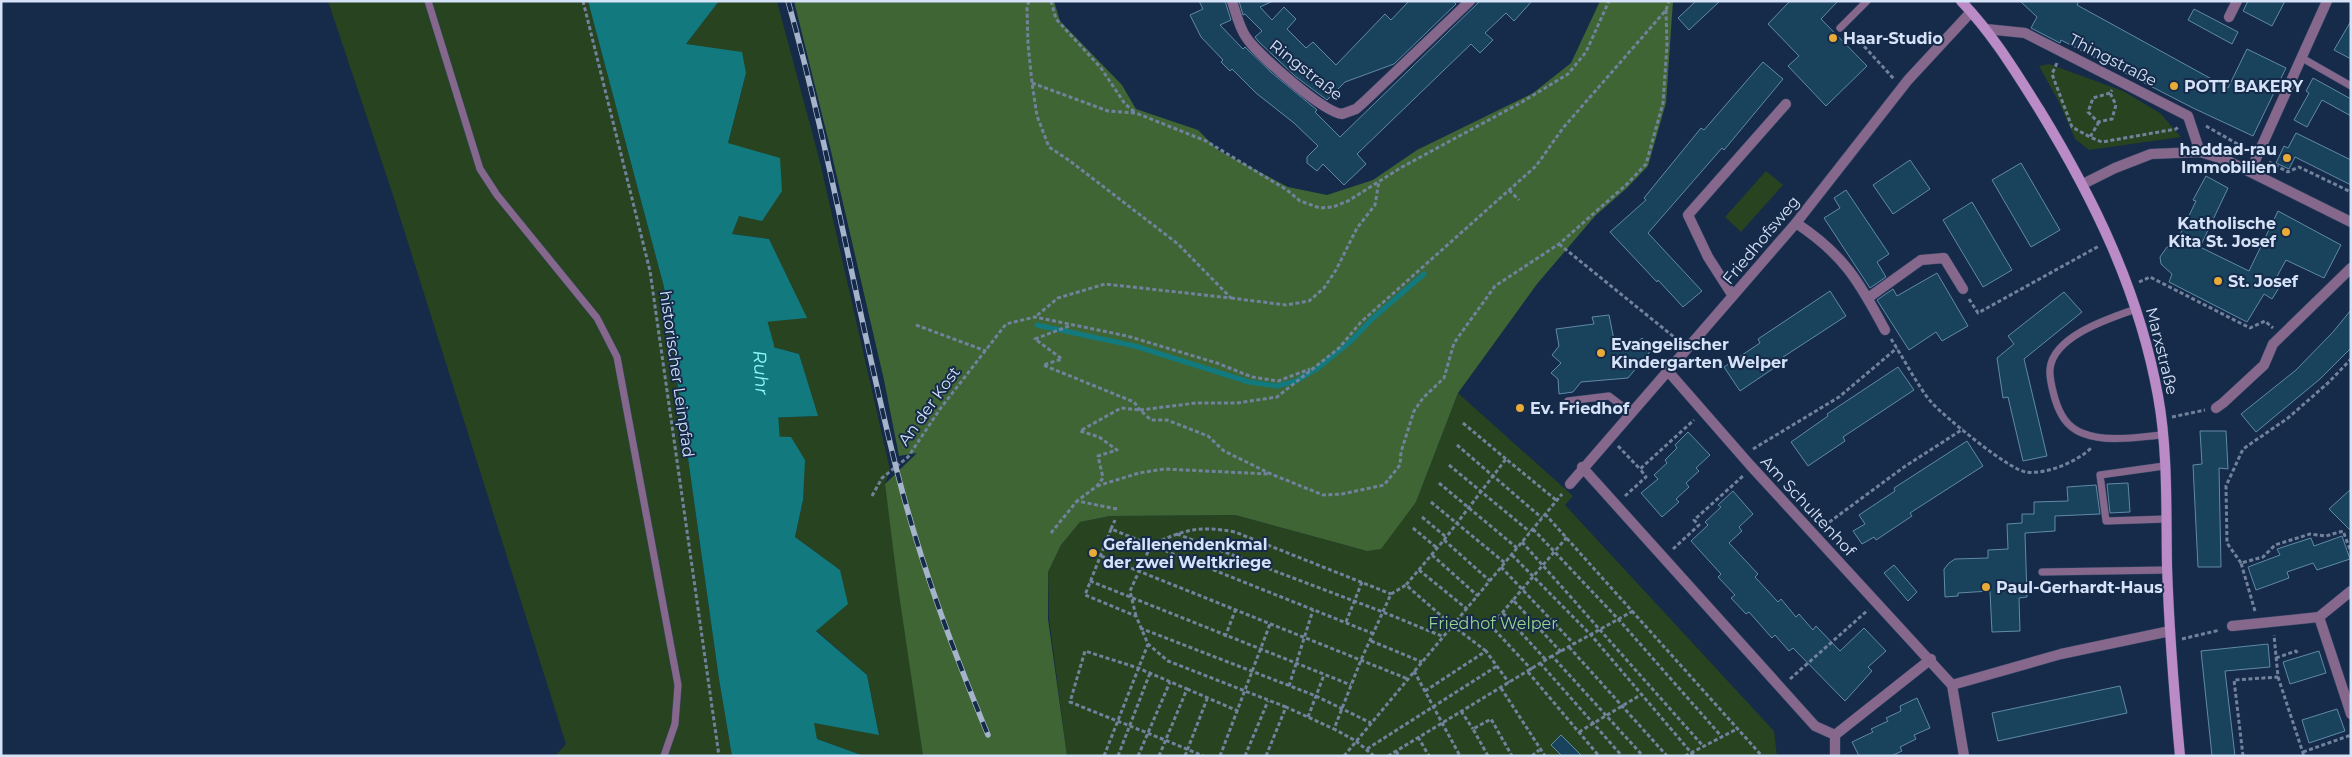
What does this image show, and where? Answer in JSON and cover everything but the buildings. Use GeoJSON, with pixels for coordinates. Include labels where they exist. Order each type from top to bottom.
{"type":"FeatureCollection","features":[{"type":"Feature","properties":{"kind":"street","name":"Ringstraße"},"geometry":{"type":"LineString","coordinates":[[1232,1],[1242,32],[1260,55],[1324,107],[1342,114],[1356,109],[1470,1]]}},
{"type":"Feature","properties":{"kind":"street","name":"Marxstraße"},"geometry":{"type":"LineString","coordinates":[[1961,1],[1986,29],[2026,89],[2083,184],[2110,239],[2129,286],[2149,353],[2159,397],[2161,419],[2170,631],[2180,756]]}},
{"type":"Feature","properties":{"kind":"street"},"geometry":{"type":"LineString","coordinates":[[2229,17],[2237,1]]}},
{"type":"Feature","properties":{"kind":"street"},"geometry":{"type":"LineString","coordinates":[[2250,172],[2326,1]]}},
{"type":"Feature","properties":{"kind":"street","name":"Friedhofsweg"},"geometry":{"type":"LineString","coordinates":[[1570,484],[1582,467],[1734,296],[1796,223],[1902,87],[1971,12]]}},
{"type":"Feature","properties":{"kind":"street","name":"Thingstraße"},"geometry":{"type":"LineString","coordinates":[[1986,29],[2025,33],[2188,116]]}},
{"type":"Feature","properties":{"kind":"street"},"geometry":{"type":"LineString","coordinates":[[1734,296],[1708,257],[1688,215],[1786,104]]}},
{"type":"Feature","properties":{"kind":"street"},"geometry":{"type":"LineString","coordinates":[[2188,116],[2200,152]]}},
{"type":"Feature","properties":{"kind":"street"},"geometry":{"type":"LineString","coordinates":[[2083,184],[2115,168],[2151,154],[2200,152],[2226,160],[2351,222]]}},
{"type":"Feature","properties":{"kind":"street"},"geometry":{"type":"LineString","coordinates":[[1796,223],[1817,237],[1840,258],[1868,298],[1885,330]]}},
{"type":"Feature","properties":{"kind":"street"},"geometry":{"type":"LineString","coordinates":[[1868,298],[1921,260],[1944,258],[1963,288]]}},
{"type":"Feature","properties":{"kind":"street"},"geometry":{"type":"LineString","coordinates":[[2216,408],[2264,365],[2273,344],[2351,268]]}},
{"type":"Feature","properties":{"kind":"street","name":"Am Schultenhof"},"geometry":{"type":"LineString","coordinates":[[1667,370],[1753,468],[1952,685]]}},
{"type":"Feature","properties":{"kind":"street"},"geometry":{"type":"LineString","coordinates":[[1582,467],[1815,726],[1835,735]]}},
{"type":"Feature","properties":{"kind":"street"},"geometry":{"type":"LineString","coordinates":[[2232,626],[2319,617],[2351,591]]}},
{"type":"Feature","properties":{"kind":"street"},"geometry":{"type":"LineString","coordinates":[[2319,617],[2351,714]]}},
{"type":"Feature","properties":{"kind":"street"},"geometry":{"type":"LineString","coordinates":[[1964,756],[1952,685],[2061,654],[2170,631]]}},
{"type":"Feature","properties":{"kind":"street"},"geometry":{"type":"LineString","coordinates":[[1835,735],[1931,660]]}},
{"type":"Feature","properties":{"kind":"street"},"geometry":{"type":"LineString","coordinates":[[1835,735],[1835,756]]}},
{"type":"Feature","properties":{"kind":"lane"},"geometry":{"type":"LineString","coordinates":[[428,1],[480,169],[497,195],[597,318],[617,357],[678,685],[675,724],[664,756]]}},
{"type":"Feature","properties":{"kind":"lane"},"geometry":{"type":"LineString","coordinates":[[1842,26],[1867,1]]}},
{"type":"Feature","properties":{"kind":"lane"},"geometry":{"type":"LineString","coordinates":[[2302,58],[2351,86]]}},
{"type":"Feature","properties":{"kind":"lane"},"geometry":{"type":"LineString","coordinates":[[2136,309],[2107,319],[2082,331],[2060,348],[2053,357],[2050,370],[2053,391],[2059,411],[2067,424],[2082,433],[2101,438],[2162,435]]}},
{"type":"Feature","properties":{"kind":"lane"},"geometry":{"type":"LineString","coordinates":[[1568,401],[1609,396],[1630,412]]}},
{"type":"Feature","properties":{"kind":"lane"},"geometry":{"type":"LineString","coordinates":[[2164,466],[2100,475],[2106,521],[2166,519]]}},
{"type":"Feature","properties":{"kind":"lane"},"geometry":{"type":"LineString","coordinates":[[2042,572],[2167,570]]}},
{"type":"Feature","properties":{"kind":"path","name":"historischer Leinpfad"},"geometry":{"type":"LineString","coordinates":[[583,1],[650,271],[719,756]]}},
{"type":"Feature","properties":{"kind":"path"},"geometry":{"type":"LineString","coordinates":[[1028,1],[1026,7],[1032,83],[1037,116],[1049,147],[1070,160],[1178,244],[1231,298]]}},
{"type":"Feature","properties":{"kind":"path"},"geometry":{"type":"LineString","coordinates":[[1052,1],[1056,19],[1101,68],[1125,104],[1136,113],[1206,141],[1288,190],[1300,201],[1320,208],[1333,207],[1348,201],[1379,180],[1522,102],[1568,74],[1586,52],[1609,1]]}},
{"type":"Feature","properties":{"kind":"path"},"geometry":{"type":"LineString","coordinates":[[1070,325],[1035,339],[1062,359],[1043,365],[1134,402],[1151,420],[1167,420],[1208,436],[1224,451],[1271,474],[1323,495],[1342,494],[1384,485],[1400,465],[1401,452],[1414,411],[1423,398],[1444,378],[1454,343],[1495,286],[1559,244],[1626,186],[1646,164],[1663,103],[1667,44],[1666,10],[1669,1]]}},
{"type":"Feature","properties":{"kind":"path"},"geometry":{"type":"LineString","coordinates":[[1051,533],[1077,501],[1097,486],[1103,478],[1098,456],[1116,450],[1099,437],[1080,431],[1121,408],[1140,410],[1178,404],[1237,403],[1278,397],[1339,348],[1361,322],[1536,166],[1576,113],[1666,10]]}},
{"type":"Feature","properties":{"kind":"path"},"geometry":{"type":"LineString","coordinates":[[1842,26],[1902,87]]}},
{"type":"Feature","properties":{"kind":"path"},"geometry":{"type":"LineString","coordinates":[[2063,52],[2052,74],[2072,127],[2090,137],[2102,142],[2176,129],[2188,116],[2288,172],[2299,167],[2351,192]]}},
{"type":"Feature","properties":{"kind":"path"},"geometry":{"type":"LineString","coordinates":[[2099,122],[2088,112],[2092,98],[2110,94],[2118,79]]}},
{"type":"Feature","properties":{"kind":"path"},"geometry":{"type":"LineString","coordinates":[[1032,83],[1108,111],[1136,113]]}},
{"type":"Feature","properties":{"kind":"path"},"geometry":{"type":"LineString","coordinates":[[2090,137],[2099,122],[2112,119],[2116,105],[2110,94]]}},
{"type":"Feature","properties":{"kind":"path"},"geometry":{"type":"LineString","coordinates":[[1036,317],[1058,298],[1105,284],[1286,305],[1309,301],[1324,288],[1336,270],[1357,228],[1374,205],[1379,180]]}},
{"type":"Feature","properties":{"kind":"path"},"geometry":{"type":"LineString","coordinates":[[1509,190],[1519,200]]}},
{"type":"Feature","properties":{"kind":"path"},"geometry":{"type":"LineString","coordinates":[[1963,288],[1978,313],[2110,239]]}},
{"type":"Feature","properties":{"kind":"path"},"geometry":{"type":"LineString","coordinates":[[1559,244],[1687,348]]}},
{"type":"Feature","properties":{"kind":"path"},"geometry":{"type":"LineString","coordinates":[[2129,286],[2150,277],[2250,328],[2265,321],[2281,336]]}},
{"type":"Feature","properties":{"kind":"path"},"geometry":{"type":"LineString","coordinates":[[1036,317],[1127,336],[1261,378],[1278,381],[1313,368]]}},
{"type":"Feature","properties":{"kind":"path","name":"An der Kost"},"geometry":{"type":"LineString","coordinates":[[872,496],[882,478],[908,458],[940,409],[1006,324],[1036,317]]}},
{"type":"Feature","properties":{"kind":"path"},"geometry":{"type":"LineString","coordinates":[[916,325],[986,351]]}},
{"type":"Feature","properties":{"kind":"path"},"geometry":{"type":"LineString","coordinates":[[1885,330],[1932,402],[2008,464],[2026,472],[2042,471],[2076,460],[2085,455],[2101,438]]}},
{"type":"Feature","properties":{"kind":"path"},"geometry":{"type":"LineString","coordinates":[[1742,455],[1838,398],[1897,348]]}},
{"type":"Feature","properties":{"kind":"path"},"geometry":{"type":"LineString","coordinates":[[2258,624],[2241,563],[2227,543],[2226,486],[2243,449],[2288,418],[2329,382],[2351,359]]}},
{"type":"Feature","properties":{"kind":"path"},"geometry":{"type":"LineString","coordinates":[[2161,419],[2216,408]]}},
{"type":"Feature","properties":{"kind":"path"},"geometry":{"type":"LineString","coordinates":[[1640,469],[1703,411]]}},
{"type":"Feature","properties":{"kind":"path"},"geometry":{"type":"LineString","coordinates":[[1464,423],[1556,500]]}},
{"type":"Feature","properties":{"kind":"path"},"geometry":{"type":"LineString","coordinates":[[1813,534],[1904,467],[1963,429]]}},
{"type":"Feature","properties":{"kind":"path"},"geometry":{"type":"LineString","coordinates":[[1610,437],[1646,477],[1615,504]]}},
{"type":"Feature","properties":{"kind":"path"},"geometry":{"type":"LineString","coordinates":[[1457,445],[1542,518]]}},
{"type":"Feature","properties":{"kind":"path"},"geometry":{"type":"LineString","coordinates":[[1334,729],[1361,660],[1391,594],[1406,585],[1432,555],[1480,490],[1506,459]]}},
{"type":"Feature","properties":{"kind":"path"},"geometry":{"type":"LineString","coordinates":[[1449,465],[1532,530],[1554,551],[1619,620],[1722,737]]}},
{"type":"Feature","properties":{"kind":"path"},"geometry":{"type":"LineString","coordinates":[[1664,558],[1699,525],[1694,520],[1753,468]]}},
{"type":"Feature","properties":{"kind":"path"},"geometry":{"type":"LineString","coordinates":[[1097,486],[1139,473],[1164,469],[1271,474]]}},
{"type":"Feature","properties":{"kind":"path"},"geometry":{"type":"LineString","coordinates":[[1439,483],[1518,548]]}},
{"type":"Feature","properties":{"kind":"path"},"geometry":{"type":"LineString","coordinates":[[1344,756],[1570,484]]}},
{"type":"Feature","properties":{"kind":"path"},"geometry":{"type":"LineString","coordinates":[[1077,501],[1117,510]]}},
{"type":"Feature","properties":{"kind":"path"},"geometry":{"type":"LineString","coordinates":[[1431,502],[1505,563]]}},
{"type":"Feature","properties":{"kind":"path"},"geometry":{"type":"LineString","coordinates":[[1545,514],[1762,756]]}},
{"type":"Feature","properties":{"kind":"path"},"geometry":{"type":"LineString","coordinates":[[1422,516],[1490,581]]}},
{"type":"Feature","properties":{"kind":"path"},"geometry":{"type":"LineString","coordinates":[[1115,520],[1085,595],[1136,616]]}},
{"type":"Feature","properties":{"kind":"path"},"geometry":{"type":"LineString","coordinates":[[1374,756],[1356,741],[1308,717],[1168,661],[1148,644],[1139,628],[1130,591],[1151,545],[1176,534],[1210,528],[1235,532],[1391,594]]}},
{"type":"Feature","properties":{"kind":"path"},"geometry":{"type":"LineString","coordinates":[[1413,528],[1437,548]]}},
{"type":"Feature","properties":{"kind":"path"},"geometry":{"type":"LineString","coordinates":[[1111,529],[1374,634]]}},
{"type":"Feature","properties":{"kind":"path"},"geometry":{"type":"LineString","coordinates":[[2241,563],[2263,557],[2275,545],[2310,534],[2326,536],[2343,531],[2351,552]]}},
{"type":"Feature","properties":{"kind":"path"},"geometry":{"type":"LineString","coordinates":[[1176,534],[1444,637]]}},
{"type":"Feature","properties":{"kind":"path"},"geometry":{"type":"LineString","coordinates":[[1567,537],[1491,626],[1599,756]]}},
{"type":"Feature","properties":{"kind":"path"},"geometry":{"type":"LineString","coordinates":[[1522,542],[1703,746]]}},
{"type":"Feature","properties":{"kind":"path"},"geometry":{"type":"LineString","coordinates":[[1432,555],[1478,596]]}},
{"type":"Feature","properties":{"kind":"path"},"geometry":{"type":"LineString","coordinates":[[1512,555],[1591,635],[1694,756]]}},
{"type":"Feature","properties":{"kind":"path"},"geometry":{"type":"LineString","coordinates":[[1101,556],[1408,679]]}},
{"type":"Feature","properties":{"kind":"path"},"geometry":{"type":"LineString","coordinates":[[1501,567],[1523,588],[1574,644]]}},
{"type":"Feature","properties":{"kind":"path"},"geometry":{"type":"LineString","coordinates":[[1419,570],[1467,609]]}},
{"type":"Feature","properties":{"kind":"path"},"geometry":{"type":"LineString","coordinates":[[1090,581],[1225,637],[1351,685]]}},
{"type":"Feature","properties":{"kind":"path"},"geometry":{"type":"LineString","coordinates":[[1346,622],[1362,582]]}},
{"type":"Feature","properties":{"kind":"path"},"geometry":{"type":"LineString","coordinates":[[1406,585],[1453,626],[1486,651],[1509,683]]}},
{"type":"Feature","properties":{"kind":"path"},"geometry":{"type":"LineString","coordinates":[[1513,600],[1561,652]]}},
{"type":"Feature","properties":{"kind":"path"},"geometry":{"type":"LineString","coordinates":[[1780,688],[1877,602]]}},
{"type":"Feature","properties":{"kind":"path"},"geometry":{"type":"LineString","coordinates":[[1289,686],[1313,610]]}},
{"type":"Feature","properties":{"kind":"path"},"geometry":{"type":"LineString","coordinates":[[1225,637],[1235,611]]}},
{"type":"Feature","properties":{"kind":"path"},"geometry":{"type":"LineString","coordinates":[[1388,756],[1530,671],[1540,663],[1633,611]]}},
{"type":"Feature","properties":{"kind":"path"},"geometry":{"type":"LineString","coordinates":[[1503,613],[1546,660]]}},
{"type":"Feature","properties":{"kind":"path"},"geometry":{"type":"LineString","coordinates":[[2273,622],[2278,677],[2303,754],[2351,735]]}},
{"type":"Feature","properties":{"kind":"path"},"geometry":{"type":"LineString","coordinates":[[1220,756],[1270,624]]}},
{"type":"Feature","properties":{"kind":"path"},"geometry":{"type":"LineString","coordinates":[[2171,642],[2232,626]]}},
{"type":"Feature","properties":{"kind":"path"},"geometry":{"type":"LineString","coordinates":[[1139,628],[1316,696],[1371,723]]}},
{"type":"Feature","properties":{"kind":"path"},"geometry":{"type":"LineString","coordinates":[[1370,641],[1422,662]]}},
{"type":"Feature","properties":{"kind":"path"},"geometry":{"type":"LineString","coordinates":[[1104,756],[1148,644]]}},
{"type":"Feature","properties":{"kind":"path"},"geometry":{"type":"LineString","coordinates":[[1569,647],[1667,756]]}},
{"type":"Feature","properties":{"kind":"path"},"geometry":{"type":"LineString","coordinates":[[1203,756],[1070,702],[1085,651],[1138,668],[1238,711]]}},
{"type":"Feature","properties":{"kind":"path"},"geometry":{"type":"LineString","coordinates":[[1425,691],[1486,651]]}},
{"type":"Feature","properties":{"kind":"path"},"geometry":{"type":"LineString","coordinates":[[2276,658],[2296,651],[2298,654]]}},
{"type":"Feature","properties":{"kind":"path"},"geometry":{"type":"LineString","coordinates":[[1552,656],[1643,756]]}},
{"type":"Feature","properties":{"kind":"path"},"geometry":{"type":"LineString","coordinates":[[1540,663],[1622,756]]}},
{"type":"Feature","properties":{"kind":"path"},"geometry":{"type":"LineString","coordinates":[[1367,749],[1433,705],[1497,666]]}},
{"type":"Feature","properties":{"kind":"path"},"geometry":{"type":"LineString","coordinates":[[1414,671],[1460,756]]}},
{"type":"Feature","properties":{"kind":"path"},"geometry":{"type":"LineString","coordinates":[[1118,756],[1150,673]]}},
{"type":"Feature","properties":{"kind":"path"},"geometry":{"type":"LineString","coordinates":[[1308,717],[1324,675]]}},
{"type":"Feature","properties":{"kind":"path"},"geometry":{"type":"LineString","coordinates":[[2243,756],[2234,680],[2278,677]]}},
{"type":"Feature","properties":{"kind":"path"},"geometry":{"type":"LineString","coordinates":[[1138,756],[1170,682]]}},
{"type":"Feature","properties":{"kind":"path"},"geometry":{"type":"LineString","coordinates":[[1501,688],[1545,756]]}},
{"type":"Feature","properties":{"kind":"path"},"geometry":{"type":"LineString","coordinates":[[1159,756],[1187,689]]}},
{"type":"Feature","properties":{"kind":"path"},"geometry":{"type":"LineString","coordinates":[[1579,732],[1642,694]]}},
{"type":"Feature","properties":{"kind":"path"},"geometry":{"type":"LineString","coordinates":[[1185,756],[1207,698]]}},
{"type":"Feature","properties":{"kind":"path"},"geometry":{"type":"LineString","coordinates":[[1244,756],[1268,701]]}},
{"type":"Feature","properties":{"kind":"path"},"geometry":{"type":"LineString","coordinates":[[1266,756],[1286,707]]}},
{"type":"Feature","properties":{"kind":"path"},"geometry":{"type":"LineString","coordinates":[[1461,711],[1488,756]]}},
{"type":"Feature","properties":{"kind":"path"},"geometry":{"type":"LineString","coordinates":[[1473,729],[1491,719],[1512,756]]}},
{"type":"Feature","properties":{"kind":"path"},"geometry":{"type":"LineString","coordinates":[[1685,756],[1737,729]]}},
{"type":"Feature","properties":{"kind":"path"},"geometry":{"type":"LineString","coordinates":[[1418,737],[1429,756]]}},
{"type":"Feature","properties":{"kind":"path"},"geometry":{"type":"LineString","coordinates":[[1532,756],[1540,750]]}},
{"type":"Feature","properties":{"kind":"path"},"geometry":{"type":"LineString","coordinates":[[1396,751],[1399,756]]}},
{"type":"Feature","properties":{"kind":"green space"},"geometry":{"type":"Polygon","coordinates":[[[328,1],[588,1],[664,287],[719,679],[732,756],[555,756],[566,744],[392,192],[328,1]]]}},
{"type":"Feature","properties":{"kind":"green space"},"geometry":{"type":"Polygon","coordinates":[[[719,1],[777,1],[820,162],[890,470],[885,484],[923,756],[864,756],[817,739],[813,723],[879,734],[867,675],[816,630],[840,570],[795,537],[803,500],[791,437],[758,437],[759,418],[817,416],[799,354],[755,342],[753,322],[806,318],[769,239],[732,234],[738,216],[728,143],[746,73],[686,44],[719,1]]]}},
{"type":"Feature","properties":{"kind":"green space"},"geometry":{"type":"Polygon","coordinates":[[[2049,64],[2123,91],[2160,113],[2181,137],[2089,150],[2075,139],[2059,102],[2039,66],[2049,64]]]}},
{"type":"Feature","properties":{"kind":"green space"},"geometry":{"type":"Polygon","coordinates":[[[1766,171],[1783,185],[1741,232],[1725,217],[1766,171]]]}},
{"type":"Feature","properties":{"kind":"green space","name":"Friedhof Welper"},"geometry":{"type":"Polygon","coordinates":[[[1458,393],[1573,496],[1565,505],[1774,731],[1777,756],[1067,756],[1049,618],[1048,572],[1061,545],[1080,522],[1110,516],[1235,515],[1367,551],[1416,502],[1458,393]]]}},
{"type":"Feature","properties":{"kind":"shaded area"},"geometry":{"type":"Polygon","coordinates":[[[794,1],[1054,1],[1060,21],[1122,85],[1136,109],[1198,130],[1218,150],[1288,187],[1327,195],[1373,180],[1417,150],[1533,93],[1571,63],[1600,1],[1673,1],[1666,103],[1648,166],[1627,188],[1595,216],[1537,284],[1458,393],[1416,502],[1381,549],[1367,551],[1235,515],[1110,516],[1080,522],[1061,545],[1048,572],[1048,619],[1067,756],[923,756],[885,484],[917,453],[899,456],[884,380],[794,1]]]}},
{"type":"Feature","properties":{"kind":"water"},"geometry":{"type":"Polygon","coordinates":[[[588,1],[719,1],[686,44],[742,52],[746,73],[728,143],[780,158],[782,191],[762,221],[739,216],[732,234],[769,239],[807,318],[753,323],[755,342],[799,354],[818,416],[760,418],[758,436],[791,437],[805,460],[803,500],[795,537],[840,570],[848,604],[816,631],[867,675],[879,735],[814,723],[817,739],[864,756],[732,756],[719,679],[664,287],[588,1]]]}},
{"type":"Feature","properties":{"kind":"waterway"},"geometry":{"type":"LineString","coordinates":[[1037,325],[1135,346],[1249,382],[1277,386],[1296,381],[1318,368],[1351,341],[1373,318],[1424,274]]}},
{"type":"Feature","properties":{"kind":"waterway","name":"Ruhr"},"geometry":{"type":"LineString","coordinates":[[742,286],[759,347],[767,477]]}},
{"type":"Feature","properties":{"kind":"railway"},"geometry":{"type":"LineString","coordinates":[[788,1],[818,119],[870,357],[907,509],[938,607],[988,735]]}},
{"type":"Feature","properties":{"kind":"place","name":"Haar-Studio"},"geometry":{"type":"Point","coordinates":[1833,38]}},
{"type":"Feature","properties":{"kind":"place","name":"POTT BAKERY"},"geometry":{"type":"Point","coordinates":[2174,86]}},
{"type":"Feature","properties":{"kind":"place","name":"haddad-rau Immobilien"},"geometry":{"type":"Point","coordinates":[2287,158]}},
{"type":"Feature","properties":{"kind":"place","name":"Katholische Kita St. Josef"},"geometry":{"type":"Point","coordinates":[2286,232]}},
{"type":"Feature","properties":{"kind":"place","name":"St. Josef"},"geometry":{"type":"Point","coordinates":[2218,281]}},
{"type":"Feature","properties":{"kind":"place","name":"Evangelischer Kindergarten Welper"},"geometry":{"type":"Point","coordinates":[1601,353]}},
{"type":"Feature","properties":{"kind":"place","name":"Ev. Friedhof"},"geometry":{"type":"Point","coordinates":[1520,408]}},
{"type":"Feature","properties":{"kind":"place","name":"Gefallenendenkmal der zwei Weltkriege"},"geometry":{"type":"Point","coordinates":[1093,553]}},
{"type":"Feature","properties":{"kind":"place","name":"Paul-Gerhardt-Haus"},"geometry":{"type":"Point","coordinates":[1986,587]}}]}
